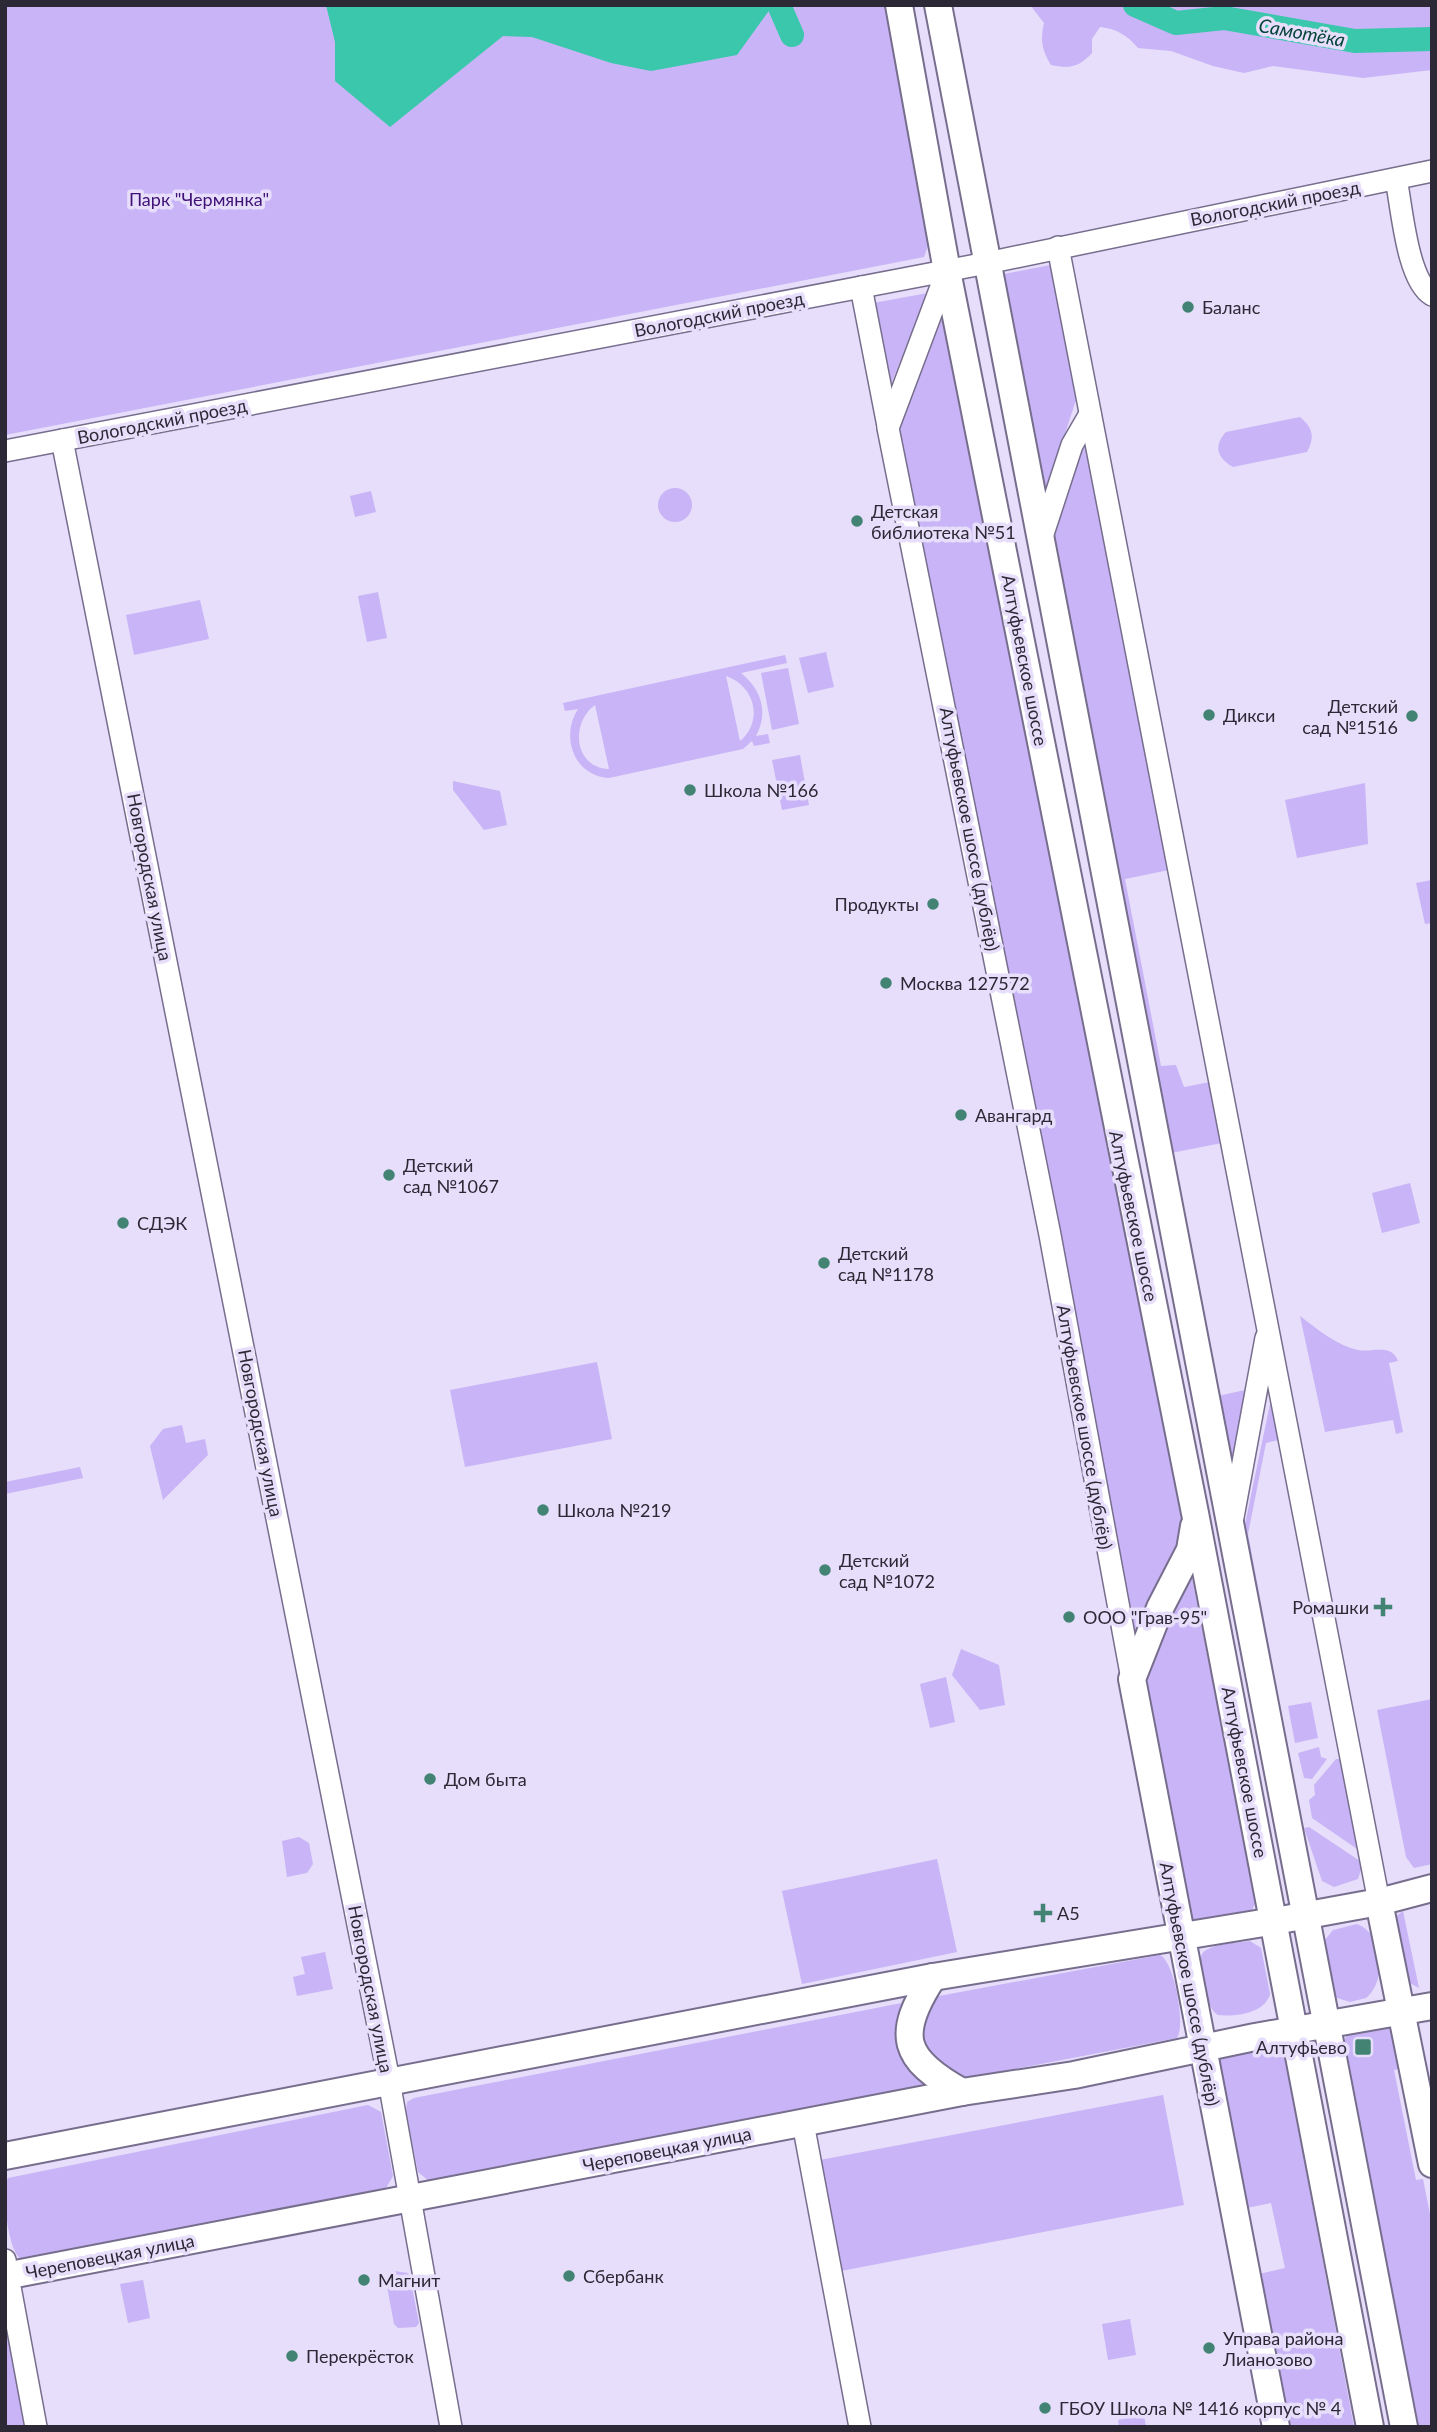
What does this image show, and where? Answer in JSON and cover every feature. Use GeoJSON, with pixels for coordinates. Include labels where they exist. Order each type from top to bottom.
{"type":"FeatureCollection","features":[{"type":"Feature","properties":{"kind":"main road","name":"Алтуфьевское шоссе"},"geometry":{"type":"LineString","coordinates":[[899,5],[947,271],[1195,1513],[1370,2427]]}},
{"type":"Feature","properties":{"kind":"main road","name":"Алтуфьевское шоссе"},"geometry":{"type":"LineString","coordinates":[[938,5],[1404,2427]]}},
{"type":"Feature","properties":{"kind":"main road"},"geometry":{"type":"LineString","coordinates":[[1132,1679],[1160,1608],[1190,1550],[1195,1513]]}},
{"type":"Feature","properties":{"kind":"main road","name":"Алтуфьевское шоссе (дублёр)"},"geometry":{"type":"LineString","coordinates":[[1132,1679],[1276,2427]]}},
{"type":"Feature","properties":{"kind":"main road"},"geometry":{"type":"LineString","coordinates":[[5,2156],[933,1977],[1275,1921],[1379,1902],[1432,1888]]}},
{"type":"Feature","properties":{"kind":"main road"},"geometry":{"type":"LineString","coordinates":[[1379,1902],[1432,2164]]}},
{"type":"Feature","properties":{"kind":"main road"},"geometry":{"type":"LineString","coordinates":[[933,1977],[914,2011],[909,2037],[911,2048],[926,2070],[962,2092]]}},
{"type":"Feature","properties":{"kind":"main road","name":"Череповецкая улица"},"geometry":{"type":"LineString","coordinates":[[6,2270],[411,2198],[962,2092],[1074,2075],[1432,2006]]}},
{"type":"Feature","properties":{"kind":"street","name":"Вологодский проезд"},"geometry":{"type":"LineString","coordinates":[[5,451],[947,271],[1432,171]]}},
{"type":"Feature","properties":{"kind":"street"},"geometry":{"type":"LineString","coordinates":[[1396,179],[1411,259],[1423,289],[1432,295]]}},
{"type":"Feature","properties":{"kind":"street"},"geometry":{"type":"LineString","coordinates":[[1058,247],[1379,1902]]}},
{"type":"Feature","properties":{"kind":"street"},"geometry":{"type":"LineString","coordinates":[[888,428],[947,271]]}},
{"type":"Feature","properties":{"kind":"street","name":"Алтуфьевское шоссе (дублёр)"},"geometry":{"type":"LineString","coordinates":[[861,287],[1039,1181],[1132,1679]]}},
{"type":"Feature","properties":{"kind":"street"},"geometry":{"type":"LineString","coordinates":[[1041,542],[1072,445],[1090,414]]}},
{"type":"Feature","properties":{"kind":"street","name":"Новгородская улица"},"geometry":{"type":"LineString","coordinates":[[62,440],[389,2084],[451,2427]]}},
{"type":"Feature","properties":{"kind":"street"},"geometry":{"type":"LineString","coordinates":[[1232,1526],[1268,1328]]}},
{"type":"Feature","properties":{"kind":"street"},"geometry":{"type":"LineString","coordinates":[[803,2123],[860,2427]]}},
{"type":"Feature","properties":{"kind":"street"},"geometry":{"type":"LineString","coordinates":[[6,2270],[36,2427]]}},
{"type":"Feature","properties":{"kind":"green space","name":"Парк \"Чермянка\""},"geometry":{"type":"Polygon","coordinates":[[[5,5],[887,5],[929,243],[924,257],[5,435],[5,5]]]}},
{"type":"Feature","properties":{"kind":"green space"},"geometry":{"type":"Polygon","coordinates":[[[1030,5],[1432,5],[1432,70],[1363,78],[1273,66],[1244,73],[1213,66],[1171,51],[1138,48],[1121,33],[1100,27],[1092,39],[1092,53],[1087,58],[1069,67],[1051,65],[1042,40],[1044,23],[1030,5]]]}},
{"type":"Feature","properties":{"kind":"green space"},"geometry":{"type":"Polygon","coordinates":[[[1050,265],[1076,400],[1042,504],[999,275],[1050,265]]]}},
{"type":"Feature","properties":{"kind":"green space"},"geometry":{"type":"Polygon","coordinates":[[[928,293],[889,389],[873,303],[928,293]]]}},
{"type":"Feature","properties":{"kind":"green space"},"geometry":{"type":"Polygon","coordinates":[[[943,309],[1182,1523],[1182,1536],[1134,1640],[896,429],[943,309]]]}},
{"type":"Feature","properties":{"kind":"green space"},"geometry":{"type":"Polygon","coordinates":[[[1300,417],[1311,433],[1307,452],[1233,467],[1220,456],[1219,442],[1226,432],[1300,417]]]}},
{"type":"Feature","properties":{"kind":"green space"},"geometry":{"type":"Polygon","coordinates":[[[1085,444],[1169,870],[1125,879],[1161,1066],[1176,1065],[1184,1087],[1210,1082],[1222,1143],[1171,1153],[1218,1396],[1245,1390],[1258,1330],[1231,1474],[1050,539],[1085,444]]]}},
{"type":"Feature","properties":{"kind":"green space"},"geometry":{"type":"Polygon","coordinates":[[[675,488],[687,493],[692,505],[687,517],[675,522],[663,517],[658,505],[663,493],[675,488]]]}},
{"type":"Feature","properties":{"kind":"green space"},"geometry":{"type":"Polygon","coordinates":[[[371,491],[376,512],[355,517],[350,496],[371,491]]]}},
{"type":"Feature","properties":{"kind":"green space"},"geometry":{"type":"Polygon","coordinates":[[[378,592],[387,638],[367,642],[358,596],[378,592]]]}},
{"type":"Feature","properties":{"kind":"green space"},"geometry":{"type":"Polygon","coordinates":[[[200,600],[209,639],[134,655],[126,615],[200,600]]]}},
{"type":"Feature","properties":{"kind":"green space"},"geometry":{"type":"Polygon","coordinates":[[[826,652],[834,687],[808,693],[799,658],[826,652]]]}},
{"type":"Feature","properties":{"kind":"green space"},"geometry":{"type":"Polygon","coordinates":[[[785,655],[787,663],[741,673],[754,686],[761,702],[762,718],[756,736],[768,734],[770,743],[754,746],[752,741],[743,749],[609,778],[597,776],[579,763],[571,743],[570,731],[578,709],[565,711],[563,703],[785,655]],[[726,676],[740,741],[752,724],[753,705],[744,688],[726,676]],[[595,705],[582,722],[579,743],[588,761],[609,769],[595,705]]]}},
{"type":"Feature","properties":{"kind":"green space"},"geometry":{"type":"Polygon","coordinates":[[[788,668],[799,724],[772,730],[761,673],[788,668]]]}},
{"type":"Feature","properties":{"kind":"green space"},"geometry":{"type":"Polygon","coordinates":[[[800,755],[809,805],[782,810],[772,760],[800,755]]]}},
{"type":"Feature","properties":{"kind":"green space"},"geometry":{"type":"Polygon","coordinates":[[[453,781],[500,791],[507,825],[484,830],[453,790],[453,781]]]}},
{"type":"Feature","properties":{"kind":"green space"},"geometry":{"type":"Polygon","coordinates":[[[1365,783],[1368,844],[1297,858],[1285,800],[1365,783]]]}},
{"type":"Feature","properties":{"kind":"green space"},"geometry":{"type":"Polygon","coordinates":[[[1432,880],[1432,923],[1425,924],[1416,883],[1432,880]]]}},
{"type":"Feature","properties":{"kind":"green space"},"geometry":{"type":"Polygon","coordinates":[[[1410,1183],[1420,1223],[1382,1233],[1372,1193],[1410,1183]]]}},
{"type":"Feature","properties":{"kind":"green space"},"geometry":{"type":"Polygon","coordinates":[[[1300,1316],[1342,1344],[1358,1350],[1386,1350],[1395,1355],[1398,1361],[1389,1363],[1403,1432],[1396,1434],[1393,1420],[1325,1432],[1300,1316]]]}},
{"type":"Feature","properties":{"kind":"green space"},"geometry":{"type":"Polygon","coordinates":[[[597,1362],[612,1439],[465,1467],[450,1390],[597,1362]]]}},
{"type":"Feature","properties":{"kind":"green space"},"geometry":{"type":"Polygon","coordinates":[[[1271,1399],[1279,1440],[1266,1443],[1248,1534],[1279,1700],[1275,1701],[1243,1534],[1271,1399]]]}},
{"type":"Feature","properties":{"kind":"green space"},"geometry":{"type":"Polygon","coordinates":[[[182,1425],[186,1443],[205,1439],[208,1455],[163,1500],[150,1446],[163,1429],[182,1425]]]}},
{"type":"Feature","properties":{"kind":"green space"},"geometry":{"type":"Polygon","coordinates":[[[80,1467],[83,1478],[5,1494],[5,1482],[80,1467]]]}},
{"type":"Feature","properties":{"kind":"green space"},"geometry":{"type":"Polygon","coordinates":[[[1189,1575],[1192,1578],[1256,1902],[1250,1914],[1189,1923],[1140,1680],[1189,1575]]]}},
{"type":"Feature","properties":{"kind":"green space"},"geometry":{"type":"Polygon","coordinates":[[[961,1649],[999,1665],[1005,1705],[980,1710],[952,1675],[961,1649]]]}},
{"type":"Feature","properties":{"kind":"green space"},"geometry":{"type":"Polygon","coordinates":[[[946,1677],[955,1722],[930,1728],[920,1684],[946,1677]]]}},
{"type":"Feature","properties":{"kind":"green space"},"geometry":{"type":"Polygon","coordinates":[[[1432,1699],[1432,1864],[1414,1868],[1406,1857],[1377,1710],[1432,1699]]]}},
{"type":"Feature","properties":{"kind":"green space"},"geometry":{"type":"Polygon","coordinates":[[[1311,1702],[1318,1738],[1295,1743],[1288,1706],[1311,1702]]]}},
{"type":"Feature","properties":{"kind":"green space"},"geometry":{"type":"Polygon","coordinates":[[[1319,1747],[1321,1757],[1327,1759],[1312,1779],[1304,1778],[1298,1753],[1319,1747]]]}},
{"type":"Feature","properties":{"kind":"green space"},"geometry":{"type":"Polygon","coordinates":[[[1336,1759],[1343,1759],[1360,1851],[1312,1818],[1309,1800],[1315,1795],[1314,1785],[1336,1759]]]}},
{"type":"Feature","properties":{"kind":"green space"},"geometry":{"type":"Polygon","coordinates":[[[1309,1827],[1363,1863],[1358,1879],[1334,1887],[1322,1881],[1304,1828],[1309,1827]]]}},
{"type":"Feature","properties":{"kind":"green space"},"geometry":{"type":"Polygon","coordinates":[[[299,1837],[309,1843],[313,1864],[307,1873],[287,1877],[282,1841],[299,1837]]]}},
{"type":"Feature","properties":{"kind":"green space"},"geometry":{"type":"Polygon","coordinates":[[[937,1859],[957,1952],[802,1984],[782,1891],[937,1859]]]}},
{"type":"Feature","properties":{"kind":"green space"},"geometry":{"type":"Polygon","coordinates":[[[1403,1911],[1419,1988],[1408,1982],[1395,1917],[1403,1911]]]}},
{"type":"Feature","properties":{"kind":"green space"},"geometry":{"type":"Polygon","coordinates":[[[1357,1924],[1373,1937],[1380,1958],[1380,1970],[1373,1990],[1366,1998],[1350,2002],[1334,1997],[1324,1941],[1333,1930],[1357,1924]]]}},
{"type":"Feature","properties":{"kind":"green space"},"geometry":{"type":"Polygon","coordinates":[[[1250,1941],[1261,1948],[1270,1994],[1256,2010],[1218,2015],[1210,2005],[1203,1987],[1200,1967],[1202,1954],[1218,1946],[1250,1941]]]}},
{"type":"Feature","properties":{"kind":"green space"},"geometry":{"type":"Polygon","coordinates":[[[325,1952],[333,1989],[297,1996],[293,1977],[305,1974],[301,1957],[325,1952]]]}},
{"type":"Feature","properties":{"kind":"green space"},"geometry":{"type":"Polygon","coordinates":[[[1160,1955],[1170,1969],[1177,1994],[1180,2020],[1177,2038],[972,2077],[956,2076],[923,2053],[921,2021],[927,2009],[939,1996],[1160,1955]]]}},
{"type":"Feature","properties":{"kind":"green space"},"geometry":{"type":"Polygon","coordinates":[[[912,2001],[928,2085],[430,2182],[418,2172],[406,2112],[407,2102],[414,2098],[912,2001]]]}},
{"type":"Feature","properties":{"kind":"green space"},"geometry":{"type":"Polygon","coordinates":[[[1385,2025],[1393,2030],[1403,2068],[1394,2070],[1416,2180],[1423,2179],[1432,2224],[1432,2427],[1415,2427],[1342,2044],[1348,2033],[1385,2025]]]}},
{"type":"Feature","properties":{"kind":"green space"},"geometry":{"type":"Polygon","coordinates":[[[1275,2046],[1284,2054],[1354,2427],[1283,2427],[1255,2275],[1285,2268],[1271,2203],[1242,2209],[1216,2063],[1224,2053],[1275,2046]]]}},
{"type":"Feature","properties":{"kind":"green space"},"geometry":{"type":"Polygon","coordinates":[[[1163,2095],[1184,2205],[841,2271],[820,2160],[1163,2095]]]}},
{"type":"Feature","properties":{"kind":"green space"},"geometry":{"type":"Polygon","coordinates":[[[368,2105],[381,2112],[393,2176],[386,2188],[21,2259],[12,2246],[5,2195],[8,2178],[368,2105]]]}},
{"type":"Feature","properties":{"kind":"green space"},"geometry":{"type":"Polygon","coordinates":[[[394,2271],[408,2273],[410,2277],[419,2323],[416,2327],[398,2328],[394,2324],[386,2281],[394,2271]]]}},
{"type":"Feature","properties":{"kind":"green space"},"geometry":{"type":"Polygon","coordinates":[[[143,2280],[150,2318],[128,2323],[120,2284],[143,2280]]]}},
{"type":"Feature","properties":{"kind":"green space"},"geometry":{"type":"Polygon","coordinates":[[[9,2319],[30,2427],[5,2427],[5,2320],[9,2319]]]}},
{"type":"Feature","properties":{"kind":"green space"},"geometry":{"type":"Polygon","coordinates":[[[1130,2319],[1136,2355],[1108,2360],[1102,2324],[1130,2319]]]}},
{"type":"Feature","properties":{"kind":"green space"},"geometry":{"type":"Polygon","coordinates":[[[1144,2415],[1146,2427],[1119,2427],[1118,2420],[1144,2415]]]}},
{"type":"Feature","properties":{"kind":"shaded area"},"geometry":{"type":"Polygon","coordinates":[[[326,5],[773,5],[737,55],[651,71],[611,63],[532,37],[503,36],[390,127],[335,81],[335,42],[326,5]]]}},
{"type":"Feature","properties":{"kind":"waterway","name":"Самотёка"},"geometry":{"type":"LineString","coordinates":[[779,5],[792,35]]}},
{"type":"Feature","properties":{"kind":"waterway","name":"Самотёка"},"geometry":{"type":"LineString","coordinates":[[1135,5],[1176,23],[1224,18],[1355,41],[1432,39]]}},
{"type":"Feature","properties":{"kind":"place","name":"Баланс"},"geometry":{"type":"Point","coordinates":[1188,307]}},
{"type":"Feature","properties":{"kind":"place","name":"Детская библиотека №51"},"geometry":{"type":"Point","coordinates":[857,521]}},
{"type":"Feature","properties":{"kind":"place","name":"Дикси"},"geometry":{"type":"Point","coordinates":[1209,715]}},
{"type":"Feature","properties":{"kind":"place","name":"Детский сад №1516"},"geometry":{"type":"Point","coordinates":[1412,716]}},
{"type":"Feature","properties":{"kind":"place","name":"Школа №166"},"geometry":{"type":"Point","coordinates":[690,790]}},
{"type":"Feature","properties":{"kind":"place","name":"Продукты"},"geometry":{"type":"Point","coordinates":[933,904]}},
{"type":"Feature","properties":{"kind":"place","name":"Москва 127572"},"geometry":{"type":"Point","coordinates":[886,983]}},
{"type":"Feature","properties":{"kind":"place","name":"Авангард"},"geometry":{"type":"Point","coordinates":[961,1115]}},
{"type":"Feature","properties":{"kind":"place","name":"Детский сад №1067"},"geometry":{"type":"Point","coordinates":[389,1175]}},
{"type":"Feature","properties":{"kind":"place","name":"СДЭК"},"geometry":{"type":"Point","coordinates":[123,1223]}},
{"type":"Feature","properties":{"kind":"place","name":"Детский сад №1178"},"geometry":{"type":"Point","coordinates":[824,1263]}},
{"type":"Feature","properties":{"kind":"place","name":"Школа №219"},"geometry":{"type":"Point","coordinates":[543,1510]}},
{"type":"Feature","properties":{"kind":"place","name":"Детский сад №1072"},"geometry":{"type":"Point","coordinates":[825,1570]}},
{"type":"Feature","properties":{"kind":"place","name":"Ромашки"},"geometry":{"type":"Point","coordinates":[1383,1607]}},
{"type":"Feature","properties":{"kind":"place","name":"ООО \"Грав-95\""},"geometry":{"type":"Point","coordinates":[1069,1617]}},
{"type":"Feature","properties":{"kind":"place","name":"Дом быта"},"geometry":{"type":"Point","coordinates":[430,1779]}},
{"type":"Feature","properties":{"kind":"place","name":"А5"},"geometry":{"type":"Point","coordinates":[1043,1913]}},
{"type":"Feature","properties":{"kind":"place","name":"Алтуфьево"},"geometry":{"type":"Point","coordinates":[1363,2047]}},
{"type":"Feature","properties":{"kind":"place","name":"Сбербанк"},"geometry":{"type":"Point","coordinates":[569,2276]}},
{"type":"Feature","properties":{"kind":"place","name":"Магнит"},"geometry":{"type":"Point","coordinates":[364,2280]}},
{"type":"Feature","properties":{"kind":"place","name":"Управа района Лианозово"},"geometry":{"type":"Point","coordinates":[1209,2348]}},
{"type":"Feature","properties":{"kind":"place","name":"Перекрёсток"},"geometry":{"type":"Point","coordinates":[292,2356]}},
{"type":"Feature","properties":{"kind":"place","name":"ГБОУ Школа № 1416 корпус № 4"},"geometry":{"type":"Point","coordinates":[1045,2408]}}]}
